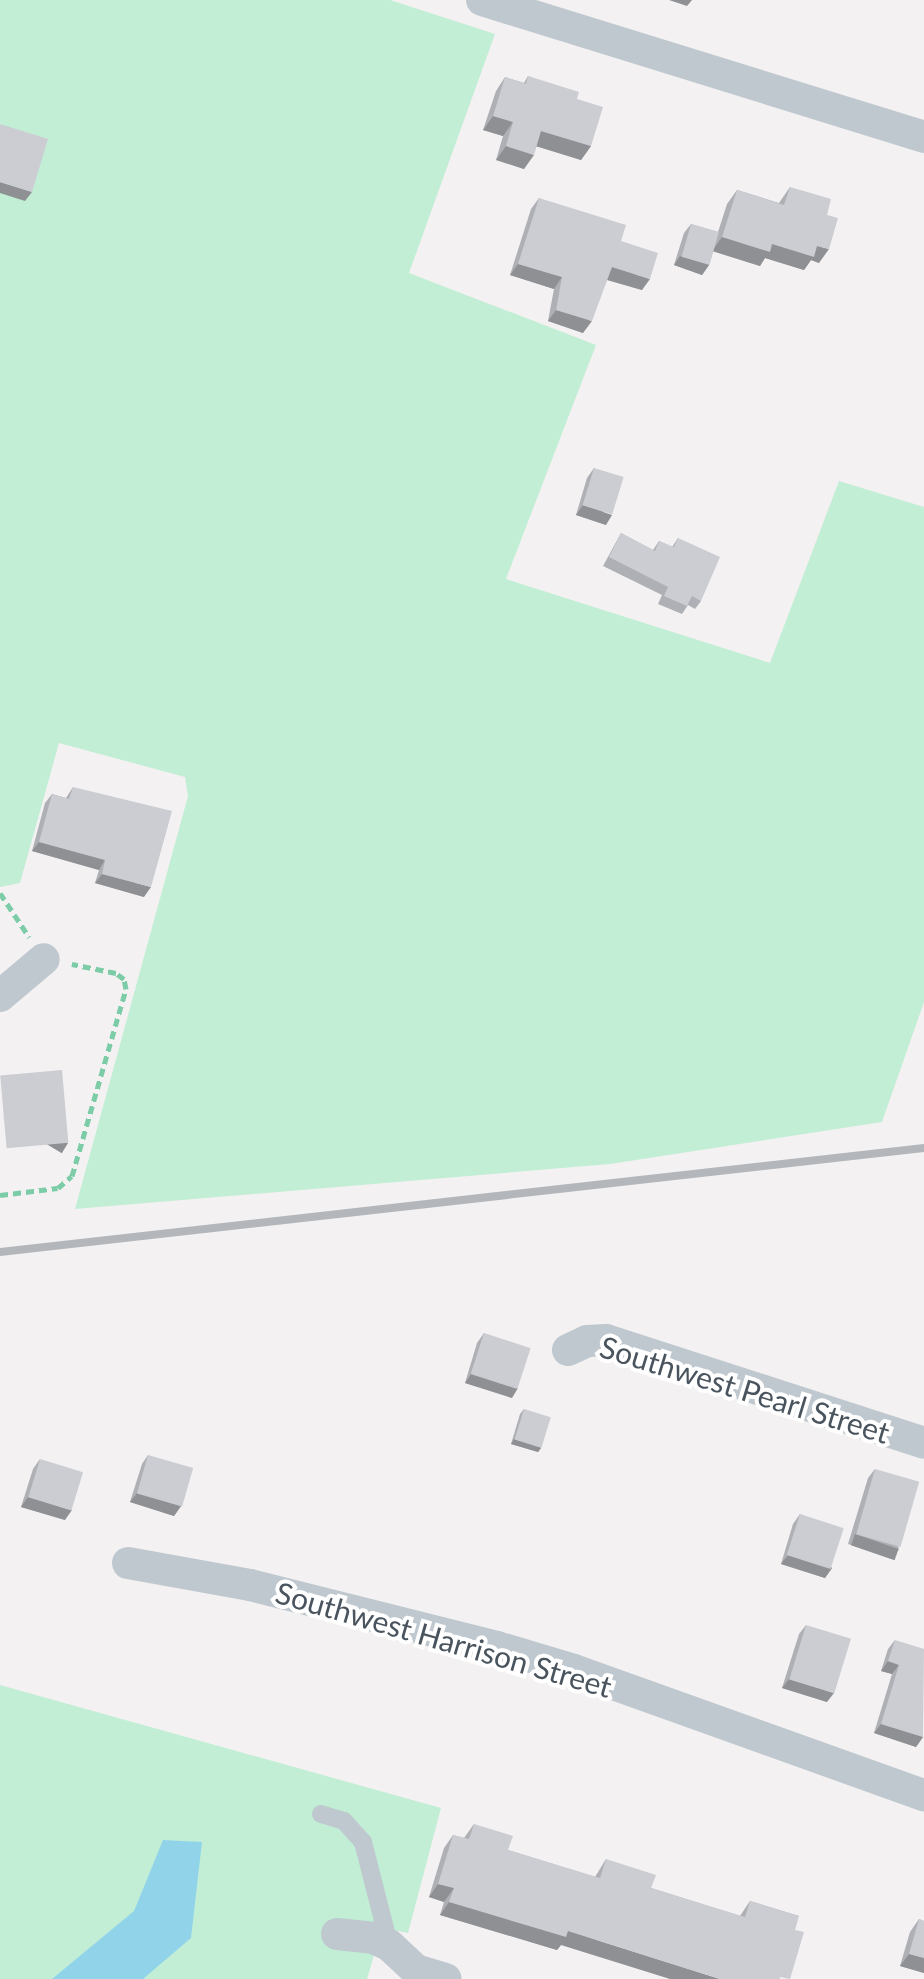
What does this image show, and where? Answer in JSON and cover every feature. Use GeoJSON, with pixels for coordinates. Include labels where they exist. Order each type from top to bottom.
{"type":"FeatureCollection","features":[{"type":"Feature","properties":{"kind":"street"},"geometry":{"type":"LineString","coordinates":[[482,0],[924,138]]}},
{"type":"Feature","properties":{"kind":"street"},"geometry":{"type":"LineString","coordinates":[[0,996],[44,959]]}},
{"type":"Feature","properties":{"kind":"street","name":"Southwest Pearl Street"},"geometry":{"type":"LineString","coordinates":[[568,1350],[588,1341],[606,1340],[924,1443]]}},
{"type":"Feature","properties":{"kind":"street","name":"Southwest Harrison Street"},"geometry":{"type":"LineString","coordinates":[[128,1563],[250,1585],[574,1670],[924,1795]]}},
{"type":"Feature","properties":{"kind":"street"},"geometry":{"type":"LineString","coordinates":[[336,1934],[389,1944],[416,1970],[446,1979]]}},
{"type":"Feature","properties":{"kind":"lane"},"geometry":{"type":"LineString","coordinates":[[321,1814],[344,1821],[363,1842],[389,1944]]}},
{"type":"Feature","properties":{"kind":"path"},"geometry":{"type":"LineString","coordinates":[[0,893],[44,959],[116,973],[124,979],[126,988],[68,1183],[0,1194]]}},
{"type":"Feature","properties":{"kind":"green space"},"geometry":{"type":"Polygon","coordinates":[[[0,0],[390,0],[495,34],[409,273],[596,345],[506,579],[770,663],[839,481],[924,507],[924,1002],[882,1122],[610,1164],[75,1209],[188,796],[185,777],[59,743],[20,883],[0,887],[0,0]]]}},
{"type":"Feature","properties":{"kind":"green space"},"geometry":{"type":"Polygon","coordinates":[[[0,1685],[441,1808],[408,1933],[382,1928],[367,1979],[0,1979],[0,1685]]]}},
{"type":"Feature","properties":{"kind":"water"},"geometry":{"type":"Polygon","coordinates":[[[163,1840],[202,1842],[191,1938],[143,1979],[52,1979],[134,1911],[163,1840]]]}},
{"type":"Feature","properties":{"kind":"building"},"geometry":{"type":"Polygon","coordinates":[[[528,76],[579,92],[577,99],[603,107],[591,146],[541,131],[534,155],[506,146],[513,122],[493,116],[505,77],[526,84],[528,76]]]}},
{"type":"Feature","properties":{"kind":"building"},"geometry":{"type":"Polygon","coordinates":[[[0,124],[48,139],[32,192],[0,182],[0,124]]]}},
{"type":"Feature","properties":{"kind":"building"},"geometry":{"type":"Polygon","coordinates":[[[790,187],[831,199],[827,215],[838,218],[829,249],[817,246],[814,257],[772,244],[770,252],[722,237],[737,190],[784,205],[790,187]]]}},
{"type":"Feature","properties":{"kind":"building"},"geometry":{"type":"Polygon","coordinates":[[[539,198],[626,225],[621,241],[658,253],[650,279],[612,267],[592,321],[556,310],[562,277],[518,264],[539,198]]]}},
{"type":"Feature","properties":{"kind":"building"},"geometry":{"type":"Polygon","coordinates":[[[691,224],[719,232],[710,265],[682,257],[691,224]]]}},
{"type":"Feature","properties":{"kind":"building"},"geometry":{"type":"Polygon","coordinates":[[[594,468],[624,477],[612,514],[583,505],[594,468]]]}},
{"type":"Feature","properties":{"kind":"building"},"geometry":{"type":"Polygon","coordinates":[[[621,533],[655,551],[659,541],[674,547],[678,538],[720,557],[701,601],[692,596],[687,606],[664,596],[668,587],[609,557],[621,533]]]}},
{"type":"Feature","properties":{"kind":"building"},"geometry":{"type":"Polygon","coordinates":[[[73,787],[172,811],[151,887],[102,874],[105,860],[39,842],[52,794],[69,799],[73,787]]]}},
{"type":"Feature","properties":{"kind":"building"},"geometry":{"type":"Polygon","coordinates":[[[62,1070],[68,1143],[7,1148],[0,1075],[62,1070]]]}},
{"type":"Feature","properties":{"kind":"building"},"geometry":{"type":"Polygon","coordinates":[[[484,1333],[531,1348],[517,1389],[471,1374],[484,1333]]]}},
{"type":"Feature","properties":{"kind":"building"},"geometry":{"type":"Polygon","coordinates":[[[524,1409],[551,1417],[541,1448],[515,1440],[524,1409]]]}},
{"type":"Feature","properties":{"kind":"building"},"geometry":{"type":"Polygon","coordinates":[[[148,1455],[193,1468],[182,1506],[137,1493],[148,1455]]]}},
{"type":"Feature","properties":{"kind":"building"},"geometry":{"type":"Polygon","coordinates":[[[40,1459],[83,1472],[71,1510],[28,1497],[40,1459]]]}},
{"type":"Feature","properties":{"kind":"building"},"geometry":{"type":"Polygon","coordinates":[[[875,1469],[919,1482],[900,1547],[856,1534],[875,1469]]]}},
{"type":"Feature","properties":{"kind":"building"},"geometry":{"type":"Polygon","coordinates":[[[800,1514],[844,1528],[830,1569],[787,1555],[800,1514]]]}},
{"type":"Feature","properties":{"kind":"building"},"geometry":{"type":"Polygon","coordinates":[[[806,1625],[851,1639],[834,1693],[789,1680],[806,1625]]]}},
{"type":"Feature","properties":{"kind":"building"},"geometry":{"type":"Polygon","coordinates":[[[895,1640],[924,1649],[923,1737],[881,1724],[899,1665],[888,1661],[895,1640]]]}},
{"type":"Feature","properties":{"kind":"building"},"geometry":{"type":"Polygon","coordinates":[[[474,1824],[513,1836],[508,1850],[600,1878],[606,1859],[656,1875],[651,1888],[745,1917],[750,1901],[799,1916],[795,1930],[804,1932],[790,1979],[720,1979],[568,1931],[566,1937],[449,1902],[454,1888],[438,1884],[453,1835],[469,1839],[474,1824]]]}},
{"type":"Feature","properties":{"kind":"building"},"geometry":{"type":"Polygon","coordinates":[[[919,1919],[924,1921],[924,1958],[909,1954],[919,1919]]]}},
{"type":"Feature","properties":{"kind":"railway"},"geometry":{"type":"LineString","coordinates":[[0,1252],[924,1148]]}}]}
